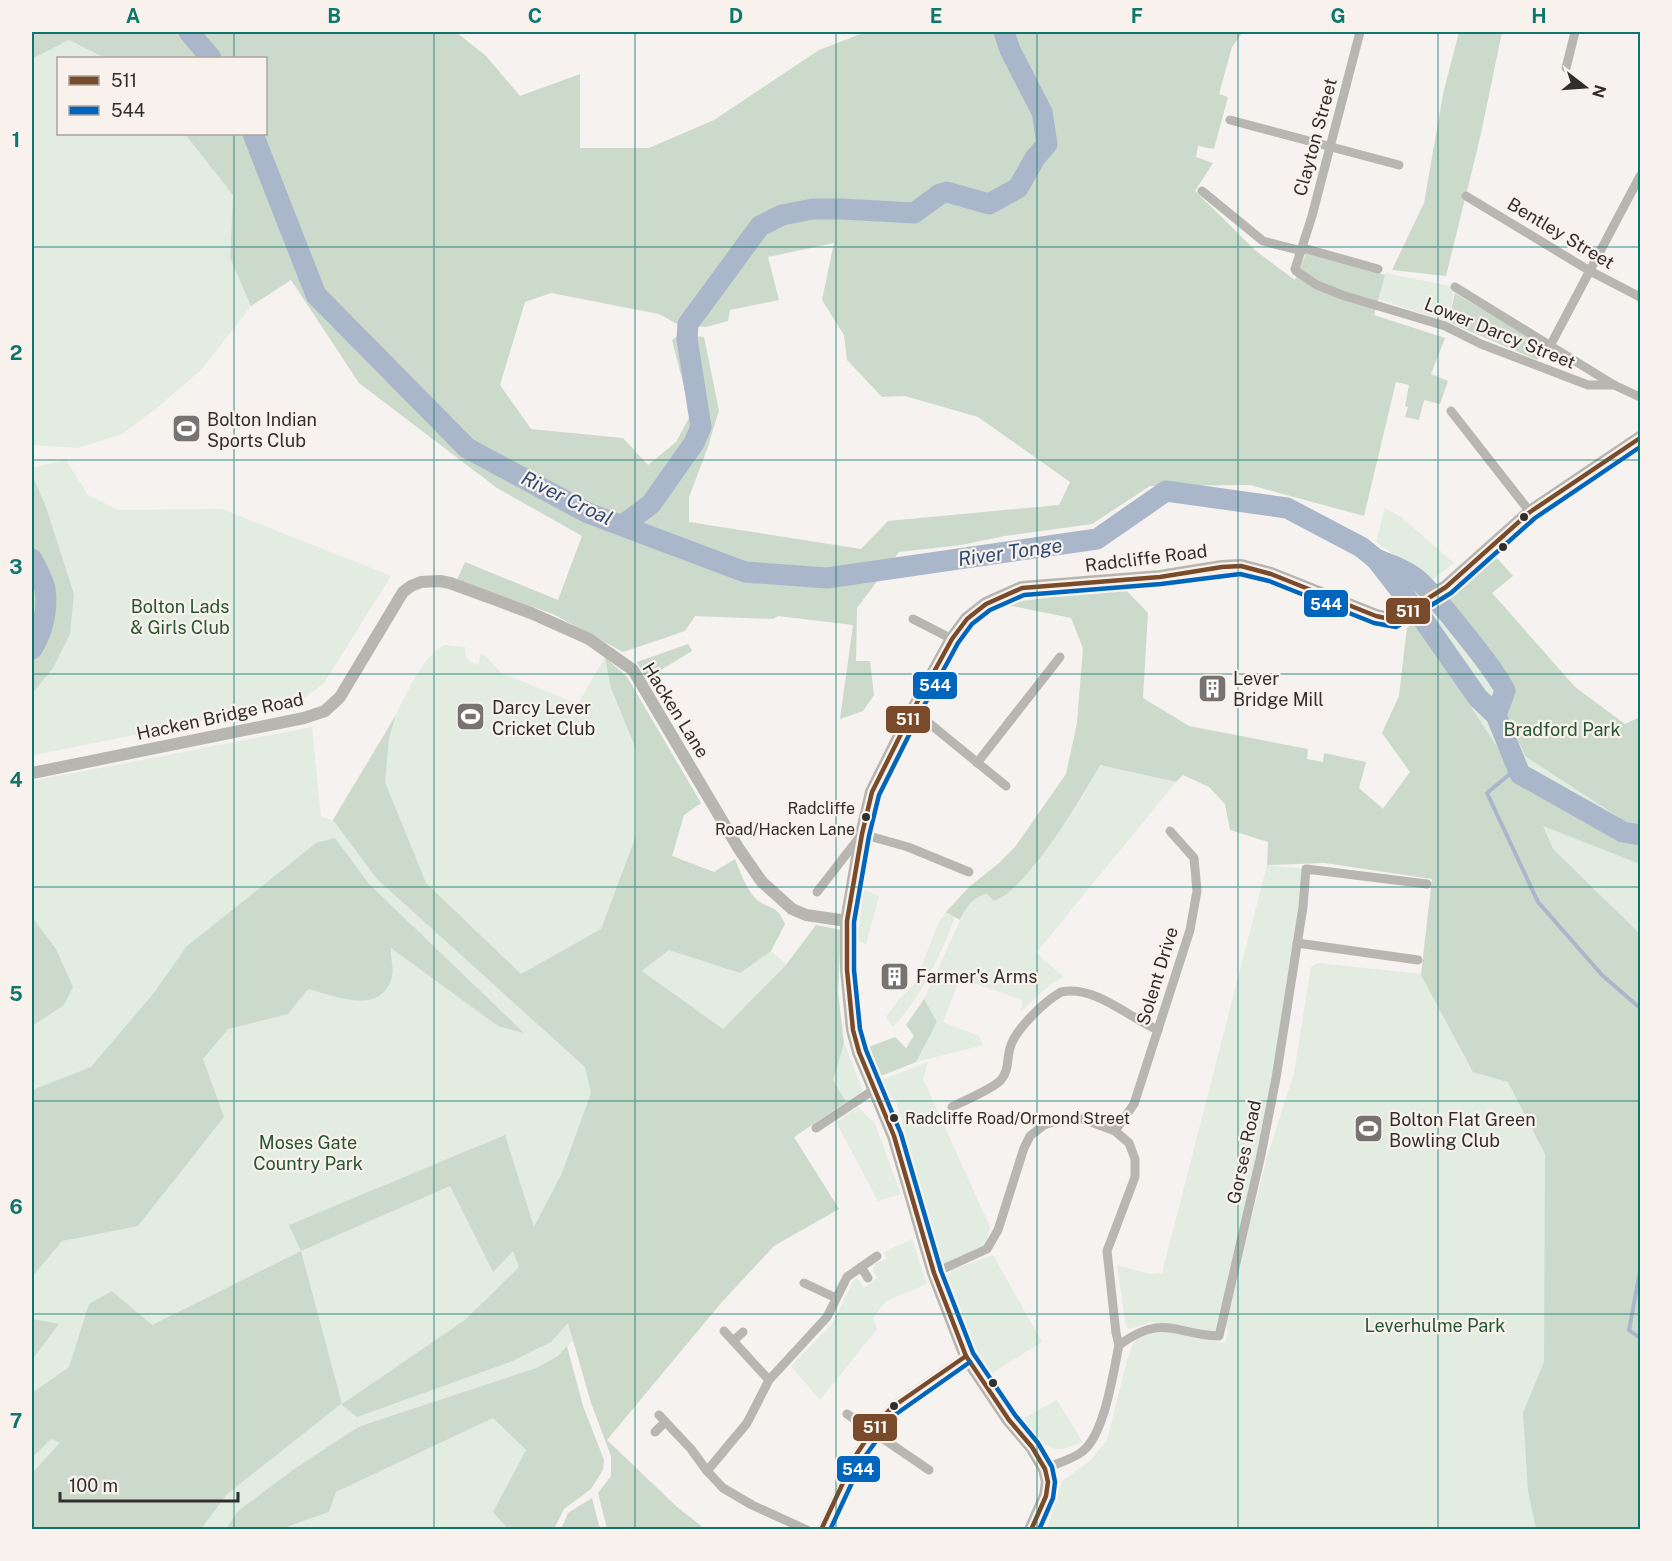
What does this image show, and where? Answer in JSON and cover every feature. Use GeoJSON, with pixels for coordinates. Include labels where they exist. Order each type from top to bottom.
{"type":"FeatureCollection","features":[{"type":"Feature","properties":{"kind":"main road","name":"Radcliffe Road"},"geometry":{"type":"LineString","coordinates":[[1045,1469],[1032,1447],[1009,1420],[966,1356],[934,1273],[894,1136],[859,1052],[850,1010],[847,921],[862,834],[872,792],[952,639],[967,619],[986,604],[1022,588],[1160,577],[1232,566],[1254,568],[1376,616],[1394,620],[1446,587],[1530,512],[1641,438]]}},
{"type":"Feature","properties":{"kind":"main road"},"geometry":{"type":"LineString","coordinates":[[1031,1530],[1046,1496],[1048,1482],[1045,1469]]}},
{"type":"Feature","properties":{"kind":"street","name":"Clayton Street"},"geometry":{"type":"LineString","coordinates":[[1302,249],[1360,32]]}},
{"type":"Feature","properties":{"kind":"street"},"geometry":{"type":"LineString","coordinates":[[1566,68],[1575,32]]}},
{"type":"Feature","properties":{"kind":"street"},"geometry":{"type":"LineString","coordinates":[[1230,120],[1399,165]]}},
{"type":"Feature","properties":{"kind":"street"},"geometry":{"type":"LineString","coordinates":[[1550,346],[1641,176]]}},
{"type":"Feature","properties":{"kind":"street"},"geometry":{"type":"LineString","coordinates":[[1202,191],[1263,241],[1378,269]]}},
{"type":"Feature","properties":{"kind":"street","name":"Bentley Street"},"geometry":{"type":"LineString","coordinates":[[1466,196],[1590,271],[1641,297]]}},
{"type":"Feature","properties":{"kind":"street","name":"Lower Darcy Street"},"geometry":{"type":"LineString","coordinates":[[1302,249],[1295,269],[1317,285],[1342,295],[1445,326],[1481,344],[1588,385],[1614,385]]}},
{"type":"Feature","properties":{"kind":"street"},"geometry":{"type":"LineString","coordinates":[[1455,287],[1614,385],[1641,397]]}},
{"type":"Feature","properties":{"kind":"street"},"geometry":{"type":"LineString","coordinates":[[1451,411],[1530,512]]}},
{"type":"Feature","properties":{"kind":"street","name":"Hacken Lane"},"geometry":{"type":"LineString","coordinates":[[421,582],[440,581],[531,613],[589,639],[633,670],[739,849],[762,882],[792,909],[806,915],[847,921]]}},
{"type":"Feature","properties":{"kind":"street","name":"Hacken Bridge Road"},"geometry":{"type":"LineString","coordinates":[[32,773],[304,718],[325,711],[333,705],[346,688],[396,601],[411,586],[421,582]]}},
{"type":"Feature","properties":{"kind":"street"},"geometry":{"type":"LineString","coordinates":[[913,619],[952,639]]}},
{"type":"Feature","properties":{"kind":"street"},"geometry":{"type":"LineString","coordinates":[[977,763],[1060,657]]}},
{"type":"Feature","properties":{"kind":"street"},"geometry":{"type":"LineString","coordinates":[[913,710],[1006,786]]}},
{"type":"Feature","properties":{"kind":"street","name":"Solent Drive"},"geometry":{"type":"LineString","coordinates":[[1115,1131],[1134,1104],[1190,930],[1197,891],[1194,858],[1170,831]]}},
{"type":"Feature","properties":{"kind":"street"},"geometry":{"type":"LineString","coordinates":[[817,892],[862,834],[908,847],[969,872]]}},
{"type":"Feature","properties":{"kind":"street","name":"Gorses Road"},"geometry":{"type":"LineString","coordinates":[[1119,1345],[1134,1334],[1152,1327],[1219,1336],[1274,1089],[1306,869],[1427,884]]}},
{"type":"Feature","properties":{"kind":"street"},"geometry":{"type":"LineString","coordinates":[[1297,943],[1418,960]]}},
{"type":"Feature","properties":{"kind":"street"},"geometry":{"type":"LineString","coordinates":[[952,1107],[1001,1080],[1007,1070],[1010,1048],[1015,1037],[1022,1027],[1061,992],[1082,993],[1099,998],[1158,1030]]}},
{"type":"Feature","properties":{"kind":"street"},"geometry":{"type":"LineString","coordinates":[[816,1128],[874,1086]]}},
{"type":"Feature","properties":{"kind":"street"},"geometry":{"type":"LineString","coordinates":[[934,1273],[987,1249],[998,1230],[1024,1148],[1030,1136],[1044,1125],[1061,1119],[1083,1119],[1115,1131],[1129,1143],[1135,1159],[1135,1177],[1107,1251],[1119,1345],[1100,1425],[1093,1439],[1083,1451],[1045,1469]]}},
{"type":"Feature","properties":{"kind":"street"},"geometry":{"type":"LineString","coordinates":[[706,1471],[747,1423],[769,1380],[827,1317],[847,1277],[877,1256]]}},
{"type":"Feature","properties":{"kind":"street"},"geometry":{"type":"LineString","coordinates":[[861,1267],[868,1278]]}},
{"type":"Feature","properties":{"kind":"street"},"geometry":{"type":"LineString","coordinates":[[804,1283],[836,1298]]}},
{"type":"Feature","properties":{"kind":"street"},"geometry":{"type":"LineString","coordinates":[[724,1331],[769,1380]]}},
{"type":"Feature","properties":{"kind":"street"},"geometry":{"type":"LineString","coordinates":[[733,1341],[742,1332]]}},
{"type":"Feature","properties":{"kind":"street"},"geometry":{"type":"LineString","coordinates":[[821,1530],[856,1455],[891,1408],[966,1356]]}},
{"type":"Feature","properties":{"kind":"street"},"geometry":{"type":"LineString","coordinates":[[847,1414],[929,1470]]}},
{"type":"Feature","properties":{"kind":"street"},"geometry":{"type":"LineString","coordinates":[[655,1432],[662,1418],[723,1488],[748,1503],[807,1530]]}},
{"type":"Feature","properties":{"kind":"green space"},"geometry":{"type":"Polygon","coordinates":[[[32,32],[456,32],[486,56],[520,96],[580,74],[580,148],[649,148],[714,120],[819,50],[866,32],[1243,32],[1232,47],[1219,94],[1228,97],[1214,149],[1198,146],[1196,157],[1213,163],[1195,191],[1256,251],[1295,280],[1306,253],[1385,275],[1374,315],[1445,338],[1431,374],[1448,381],[1440,404],[1424,400],[1419,420],[1405,417],[1409,385],[1396,382],[1364,516],[1250,485],[1150,486],[1092,524],[1005,536],[961,545],[899,552],[857,608],[856,661],[870,661],[874,695],[863,711],[840,719],[853,625],[778,616],[773,619],[695,616],[685,631],[623,652],[553,614],[457,580],[465,562],[558,600],[582,536],[497,488],[359,383],[291,280],[251,306],[230,258],[233,195],[186,135],[267,135],[267,57],[103,57],[69,40],[32,59],[32,32]],[[834,243],[768,257],[779,300],[730,310],[728,321],[706,327],[679,325],[659,314],[551,293],[525,302],[500,385],[531,429],[623,438],[648,465],[676,442],[691,414],[672,340],[679,335],[704,337],[719,410],[689,497],[689,522],[861,549],[888,521],[1059,505],[1070,482],[978,417],[905,396],[882,397],[847,360],[844,335],[822,300],[834,243]]]}},
{"type":"Feature","properties":{"kind":"green space"},"geometry":{"type":"Polygon","coordinates":[[[1459,32],[1502,32],[1480,138],[1446,276],[1392,270],[1424,203],[1443,94],[1459,32]]]}},
{"type":"Feature","properties":{"kind":"green space"},"geometry":{"type":"Polygon","coordinates":[[[69,40],[103,57],[57,57],[57,135],[186,135],[233,195],[230,258],[251,306],[202,369],[158,407],[122,434],[78,448],[32,445],[32,59],[69,40]]]}},
{"type":"Feature","properties":{"kind":"green space"},"geometry":{"type":"Polygon","coordinates":[[[1385,273],[1455,287],[1448,322],[1378,299],[1385,273]]]}},
{"type":"Feature","properties":{"kind":"green space"},"geometry":{"type":"Polygon","coordinates":[[[1455,293],[1544,345],[1537,360],[1448,322],[1455,293]]]}},
{"type":"Feature","properties":{"kind":"green space","name":"Bolton Lads & Girls Club"},"geometry":{"type":"Polygon","coordinates":[[[66,460],[88,495],[118,510],[222,509],[391,576],[324,683],[299,702],[34,755],[32,694],[53,668],[74,594],[46,507],[32,474],[32,468],[66,460]]]}},
{"type":"Feature","properties":{"kind":"green space"},"geometry":{"type":"Polygon","coordinates":[[[32,474],[46,507],[74,594],[70,634],[53,668],[32,694],[32,474]]]}},
{"type":"Feature","properties":{"kind":"green space"},"geometry":{"type":"Polygon","coordinates":[[[1385,508],[1401,517],[1454,563],[1431,581],[1376,542],[1385,508]]]}},
{"type":"Feature","properties":{"kind":"green space","name":"Leverhulme Park"},"geometry":{"type":"Polygon","coordinates":[[[1496,557],[1513,576],[1492,593],[1575,687],[1625,724],[1640,717],[1640,1529],[1047,1530],[1062,1481],[1090,1461],[1107,1440],[1127,1360],[1132,1346],[1140,1336],[1153,1330],[1169,1330],[1225,1343],[1228,1333],[1225,1322],[1267,1157],[1294,1073],[1311,967],[1318,963],[1421,974],[1432,879],[1325,863],[1358,788],[1383,808],[1410,772],[1382,733],[1399,696],[1407,628],[1471,580],[1496,557]]]}},
{"type":"Feature","properties":{"kind":"green space","name":"Bradford Park"},"geometry":{"type":"Polygon","coordinates":[[[1496,557],[1513,576],[1492,593],[1575,687],[1625,724],[1640,717],[1640,824],[1629,824],[1525,756],[1506,712],[1512,683],[1447,598],[1496,557]]]}},
{"type":"Feature","properties":{"kind":"green space"},"geometry":{"type":"Polygon","coordinates":[[[1123,587],[1148,613],[1143,698],[1189,726],[1308,749],[1307,759],[1323,762],[1324,753],[1366,762],[1359,788],[1383,809],[1410,772],[1382,733],[1399,696],[1407,628],[1415,621],[1524,788],[1620,841],[1640,844],[1640,864],[1543,826],[1553,849],[1640,934],[1640,1529],[1536,1529],[1528,1491],[1523,1413],[1544,1362],[1545,1154],[1508,1082],[1473,1072],[1421,975],[1432,879],[1325,863],[1267,865],[1268,842],[1230,830],[1225,804],[1209,787],[1183,775],[1176,782],[1100,765],[1081,798],[1038,861],[1008,893],[994,901],[987,894],[978,897],[967,907],[960,920],[946,912],[969,887],[1015,847],[1066,774],[1077,723],[1083,648],[1071,618],[1002,604],[1123,587]]]}},
{"type":"Feature","properties":{"kind":"green space"},"geometry":{"type":"Polygon","coordinates":[[[688,644],[692,651],[646,679],[637,662],[688,644]]]}},
{"type":"Feature","properties":{"kind":"green space","name":"Moses Gate Country Park"},"geometry":{"type":"Polygon","coordinates":[[[444,645],[465,647],[467,659],[478,665],[481,654],[486,656],[501,673],[578,704],[605,657],[627,677],[701,803],[684,815],[672,856],[714,872],[735,859],[745,884],[754,897],[778,912],[785,924],[771,951],[786,964],[816,925],[841,930],[838,992],[844,1043],[863,1091],[794,1137],[596,1316],[558,1356],[536,1368],[358,1427],[294,1469],[239,1511],[226,1529],[32,1530],[32,781],[312,727],[321,817],[333,820],[421,668],[444,645]]]}},
{"type":"Feature","properties":{"kind":"green space"},"geometry":{"type":"Polygon","coordinates":[[[605,657],[627,677],[701,803],[684,815],[672,856],[714,872],[735,859],[745,884],[754,897],[778,912],[785,924],[771,951],[740,973],[669,950],[642,971],[723,1029],[787,964],[816,925],[841,930],[838,992],[844,1043],[833,1080],[846,1102],[794,1137],[839,1209],[774,1246],[722,1302],[607,1440],[676,1506],[705,1529],[607,1529],[598,1493],[611,1476],[611,1456],[591,1403],[568,1323],[551,1342],[510,1362],[357,1417],[341,1404],[227,1494],[201,1529],[32,1529],[32,1473],[60,1443],[51,1439],[32,1458],[32,1393],[69,1367],[89,1304],[112,1291],[152,1325],[301,1251],[289,1225],[505,1135],[534,1227],[562,1173],[591,1093],[585,1067],[377,879],[333,820],[396,715],[389,738],[385,782],[426,883],[521,974],[601,929],[636,836],[636,749],[611,688],[605,657]],[[450,1186],[301,1251],[342,1404],[465,1320],[519,1267],[513,1251],[493,1272],[450,1186]]]}},
{"type":"Feature","properties":{"kind":"green space"},"geometry":{"type":"Polygon","coordinates":[[[1099,765],[1176,782],[1036,953],[1064,977],[1052,983],[1021,1011],[1022,1000],[960,978],[943,1022],[979,1036],[983,1045],[916,1062],[937,1022],[924,999],[966,908],[979,895],[987,894],[1033,868],[1082,798],[1099,765]]]}},
{"type":"Feature","properties":{"kind":"green space"},"geometry":{"type":"Polygon","coordinates":[[[335,838],[369,884],[524,1033],[498,1026],[391,948],[392,976],[387,989],[379,996],[368,1000],[344,999],[308,989],[288,1014],[228,1029],[203,1059],[224,1117],[138,1226],[62,1241],[32,1277],[32,1090],[91,1067],[153,994],[187,946],[316,843],[335,838]]]}},
{"type":"Feature","properties":{"kind":"green space"},"geometry":{"type":"Polygon","coordinates":[[[1267,865],[1306,869],[1261,1155],[1215,1332],[1151,1322],[1130,1329],[1126,1327],[1117,1265],[1150,1274],[1162,1273],[1267,865]]]}},
{"type":"Feature","properties":{"kind":"green space"},"geometry":{"type":"Polygon","coordinates":[[[864,890],[879,896],[866,944],[857,940],[864,890]]]}},
{"type":"Feature","properties":{"kind":"green space"},"geometry":{"type":"Polygon","coordinates":[[[946,912],[955,917],[936,961],[913,1002],[893,1027],[886,1017],[899,999],[914,985],[939,922],[946,912]]]}},
{"type":"Feature","properties":{"kind":"green space"},"geometry":{"type":"Polygon","coordinates":[[[32,917],[56,949],[73,987],[64,1005],[32,1026],[32,917]]]}},
{"type":"Feature","properties":{"kind":"green space"},"geometry":{"type":"Polygon","coordinates":[[[924,999],[937,1022],[916,1062],[881,1076],[869,1047],[895,1037],[906,1048],[914,1036],[906,1025],[924,999]]]}},
{"type":"Feature","properties":{"kind":"green space"},"geometry":{"type":"Polygon","coordinates":[[[928,1062],[923,1079],[990,1227],[985,1246],[945,1264],[941,1262],[907,1151],[896,1100],[885,1093],[881,1080],[928,1062]]]}},
{"type":"Feature","properties":{"kind":"green space"},"geometry":{"type":"Polygon","coordinates":[[[858,1107],[875,1124],[901,1194],[878,1201],[836,1122],[858,1107]]]}},
{"type":"Feature","properties":{"kind":"green space"},"geometry":{"type":"Polygon","coordinates":[[[912,1239],[927,1284],[886,1301],[873,1318],[877,1329],[820,1400],[791,1366],[832,1324],[854,1280],[857,1278],[864,1288],[877,1278],[873,1270],[875,1264],[887,1258],[884,1252],[912,1239]]]}},
{"type":"Feature","properties":{"kind":"green space"},"geometry":{"type":"Polygon","coordinates":[[[993,1255],[1042,1342],[989,1375],[974,1351],[948,1275],[952,1270],[993,1255]]]}},
{"type":"Feature","properties":{"kind":"green space"},"geometry":{"type":"Polygon","coordinates":[[[32,1319],[59,1324],[32,1360],[32,1319]]]}},
{"type":"Feature","properties":{"kind":"green space"},"geometry":{"type":"Polygon","coordinates":[[[567,1346],[583,1406],[604,1460],[603,1470],[591,1489],[564,1509],[554,1529],[508,1529],[493,1512],[526,1450],[493,1418],[336,1492],[329,1512],[282,1529],[226,1529],[238,1511],[294,1469],[358,1427],[536,1368],[558,1356],[567,1346]]]}},
{"type":"Feature","properties":{"kind":"green space"},"geometry":{"type":"Polygon","coordinates":[[[1057,1400],[1082,1441],[1062,1449],[1047,1446],[1020,1420],[1057,1400]]]}},
{"type":"Feature","properties":{"kind":"green space"},"geometry":{"type":"Polygon","coordinates":[[[493,1418],[526,1450],[494,1512],[508,1529],[282,1530],[329,1512],[336,1492],[493,1418]]]}},
{"type":"Feature","properties":{"kind":"green space"},"geometry":{"type":"Polygon","coordinates":[[[592,1498],[600,1529],[561,1529],[568,1513],[592,1498]]]}},
{"type":"Feature","properties":{"kind":"waterway","name":"River Croal"},"geometry":{"type":"LineString","coordinates":[[189,32],[210,57]]}},
{"type":"Feature","properties":{"kind":"waterway","name":"River Croal"},"geometry":{"type":"LineString","coordinates":[[623,525],[651,504],[694,443],[701,427],[687,339],[688,324],[760,226],[782,215],[813,209],[914,213],[940,194],[947,192],[989,204],[1018,188],[1035,158],[1047,144],[1042,112],[1010,50],[1004,32]]}},
{"type":"Feature","properties":{"kind":"waterway","name":"River Tonge"},"geometry":{"type":"LineString","coordinates":[[253,135],[316,295],[467,448],[588,513],[745,572],[827,578],[1097,539],[1166,491],[1287,508],[1361,547],[1376,559],[1425,622],[1478,698],[1496,715],[1520,774],[1623,832],[1640,835]]}},
{"type":"Feature","properties":{"kind":"waterway","name":"River Croal"},"geometry":{"type":"LineString","coordinates":[[32,559],[44,585],[46,597],[42,628],[32,649]]}},
{"type":"Feature","properties":{"kind":"waterway","name":"River Tonge"},"geometry":{"type":"LineString","coordinates":[[1376,559],[1418,580],[1480,654],[1505,691],[1496,715]]}},
{"type":"Feature","properties":{"kind":"waterway"},"geometry":{"type":"LineString","coordinates":[[1517,768],[1487,793],[1538,902],[1602,975],[1640,1008]]}},
{"type":"Feature","properties":{"kind":"waterway"},"geometry":{"type":"LineString","coordinates":[[1640,1271],[1629,1330],[1640,1338]]}},
{"type":"Feature","properties":{"kind":"transit line","name":"511"},"geometry":{"type":"LineString","coordinates":[[1031,1530],[1046,1496],[1048,1482],[1045,1469],[1032,1447],[1009,1420],[966,1356],[934,1273],[894,1136],[859,1052],[853,1030],[847,970],[847,921],[862,834],[872,792],[952,639],[967,619],[986,604],[1022,588],[1160,577],[1241,566],[1271,574],[1376,616],[1394,620],[1446,587],[1530,512],[1640,438]]}},
{"type":"Feature","properties":{"kind":"transit line","name":"544"},"geometry":{"type":"LineString","coordinates":[[1039,1530],[1053,1498],[1055,1482],[1052,1467],[1038,1443],[1015,1415],[973,1353],[941,1271],[901,1134],[866,1050],[860,1029],[854,970],[854,922],[869,836],[879,795],[958,643],[972,624],[990,610],[1024,595],[1161,584],[1240,574],[1269,581],[1374,623],[1396,627],[1451,593],[1535,518],[1640,447]]}},
{"type":"Feature","properties":{"kind":"transit line","name":"511"},"geometry":{"type":"LineString","coordinates":[[821,1530],[856,1455],[891,1408],[966,1356]]}},
{"type":"Feature","properties":{"kind":"transit line","name":"544"},"geometry":{"type":"LineString","coordinates":[[830,1530],[863,1459],[896,1414],[970,1362]]}},
{"type":"Feature","properties":{"kind":"place","name":"Bolton Indian Sports Club"},"geometry":{"type":"Point","coordinates":[186,429]}},
{"type":"Feature","properties":{"kind":"place","name":"Lever Bridge Mill"},"geometry":{"type":"Point","coordinates":[1212,688]}},
{"type":"Feature","properties":{"kind":"place","name":"Darcy Lever Cricket Club"},"geometry":{"type":"Point","coordinates":[471,717]}},
{"type":"Feature","properties":{"kind":"place","name":"Radcliffe Road/Hacken Lane"},"geometry":{"type":"Point","coordinates":[866,817]}},
{"type":"Feature","properties":{"kind":"place","name":"Farmer's Arms"},"geometry":{"type":"Point","coordinates":[895,976]}},
{"type":"Feature","properties":{"kind":"place","name":"Radcliffe Road/Ormond Street"},"geometry":{"type":"Point","coordinates":[894,1118]}},
{"type":"Feature","properties":{"kind":"place","name":"Bolton Flat Green Bowling Club"},"geometry":{"type":"Point","coordinates":[1368,1129]}}]}
